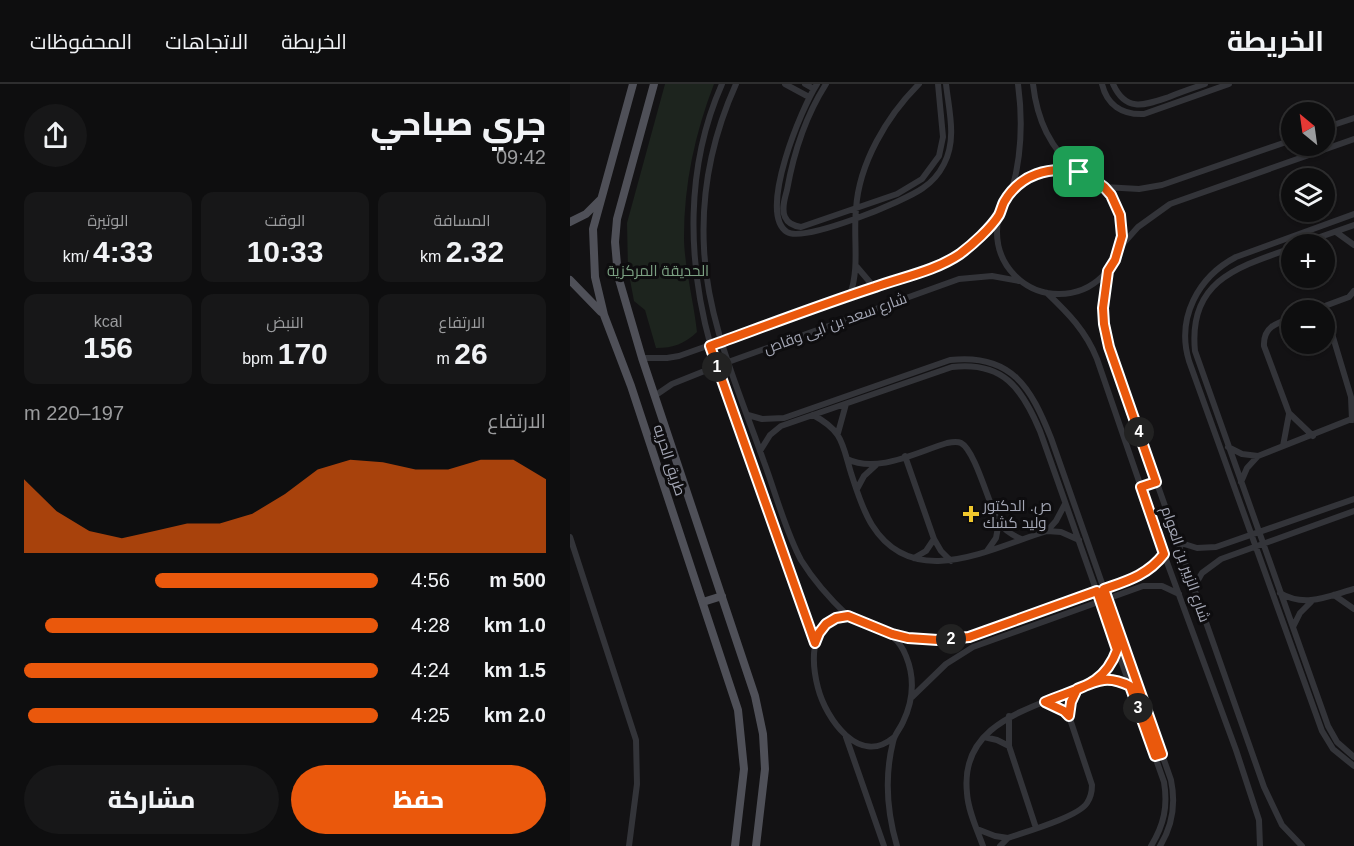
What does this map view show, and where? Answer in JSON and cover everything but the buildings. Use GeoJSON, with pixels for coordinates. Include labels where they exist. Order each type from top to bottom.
{"type":"FeatureCollection","features":[{"type":"Feature","properties":{"kind":"main road","name":"طريق الحريه"},"geometry":{"type":"LineString","coordinates":[[633,84],[593,229],[592,255],[604,315],[631,386],[703,602],[731,688],[741,729],[744,770],[735,846]]}},
{"type":"Feature","properties":{"kind":"main road","name":"طريق الحريه"},"geometry":{"type":"LineString","coordinates":[[654,84],[619,207],[615,242],[616,265],[620,287],[642,358],[755,696],[763,734],[764,782],[756,846]]}},
{"type":"Feature","properties":{"kind":"main road"},"geometry":{"type":"LineString","coordinates":[[570,222],[586,214],[600,200]]}},
{"type":"Feature","properties":{"kind":"main road"},"geometry":{"type":"LineString","coordinates":[[570,280],[604,315]]}},
{"type":"Feature","properties":{"kind":"main road"},"geometry":{"type":"LineString","coordinates":[[703,602],[722,596]]}},
{"type":"Feature","properties":{"kind":"street"},"geometry":{"type":"LineString","coordinates":[[722,84],[707,123],[701,149],[693,220],[694,267],[710,346],[815,643],[815,670],[819,694],[828,712],[846,736],[858,745],[873,748],[888,743],[902,726],[911,697],[909,665],[901,646],[892,634]]}},
{"type":"Feature","properties":{"kind":"street"},"geometry":{"type":"LineString","coordinates":[[736,84],[716,136],[708,174],[703,240],[706,269],[722,342],[760,451],[801,559],[822,589],[848,616],[892,634],[930,640],[969,637],[1142,575],[1164,554]]}},
{"type":"Feature","properties":{"kind":"street"},"geometry":{"type":"LineString","coordinates":[[785,84],[809,97]]}},
{"type":"Feature","properties":{"kind":"street"},"geometry":{"type":"LineString","coordinates":[[805,84],[816,86],[793,135],[777,209],[780,224],[786,232],[797,235],[807,234],[856,218],[901,201],[929,183],[942,167],[950,147],[946,84]]}},
{"type":"Feature","properties":{"kind":"street"},"geometry":{"type":"LineString","coordinates":[[826,84],[802,129],[785,175],[783,211],[785,217],[794,226],[807,226],[856,209],[906,190],[922,179],[934,165],[943,138],[938,84]]}},
{"type":"Feature","properties":{"kind":"street"},"geometry":{"type":"LineString","coordinates":[[850,295],[857,267],[856,209],[862,178],[874,149],[899,106],[919,84]]}},
{"type":"Feature","properties":{"kind":"street"},"geometry":{"type":"LineString","coordinates":[[1012,191],[1022,137],[1018,84]]}},
{"type":"Feature","properties":{"kind":"street"},"geometry":{"type":"LineString","coordinates":[[1033,84],[1037,111],[1047,136],[1061,155],[1079,172]]}},
{"type":"Feature","properties":{"kind":"street"},"geometry":{"type":"LineString","coordinates":[[1102,84],[1108,101],[1134,114],[1144,114],[1229,84]]}},
{"type":"Feature","properties":{"kind":"street"},"geometry":{"type":"LineString","coordinates":[[1113,84],[1122,98],[1143,106],[1205,84]]}},
{"type":"Feature","properties":{"kind":"street"},"geometry":{"type":"LineString","coordinates":[[1188,90],[1191,98]]}},
{"type":"Feature","properties":{"kind":"street"},"geometry":{"type":"LineString","coordinates":[[1335,124],[1354,118]]}},
{"type":"Feature","properties":{"kind":"street"},"geometry":{"type":"LineString","coordinates":[[1120,247],[1122,225],[1111,195],[1092,178],[1079,172],[1065,169],[1050,170],[1023,181],[1012,191],[999,216],[997,231],[1000,252],[1010,271],[1033,289],[1047,293],[1074,292],[1093,284],[1108,271],[1120,247],[1137,226],[1170,204],[1354,139]]}},
{"type":"Feature","properties":{"kind":"street"},"geometry":{"type":"LineString","coordinates":[[1104,187],[1139,189],[1162,185],[1281,144]]}},
{"type":"Feature","properties":{"kind":"street"},"geometry":{"type":"LineString","coordinates":[[1354,214],[1227,262],[1204,282],[1189,310],[1185,330],[1186,351],[1322,731],[1334,749],[1354,766]]}},
{"type":"Feature","properties":{"kind":"street","name":"شارع سعد بن ابى وقاص"},"geometry":{"type":"LineString","coordinates":[[642,358],[673,357],[710,346],[850,295],[937,267],[973,243],[999,216]]}},
{"type":"Feature","properties":{"kind":"street"},"geometry":{"type":"LineString","coordinates":[[1330,234],[1354,225]]}},
{"type":"Feature","properties":{"kind":"street"},"geometry":{"type":"LineString","coordinates":[[1336,232],[1354,245]]}},
{"type":"Feature","properties":{"kind":"street"},"geometry":{"type":"LineString","coordinates":[[1281,252],[1232,271],[1211,290],[1199,311],[1194,331],[1195,351],[1328,726],[1337,742],[1354,757]]}},
{"type":"Feature","properties":{"kind":"street"},"geometry":{"type":"LineString","coordinates":[[857,267],[874,287]]}},
{"type":"Feature","properties":{"kind":"street","name":"شارع الزبير بن العوام"},"geometry":{"type":"LineString","coordinates":[[1108,271],[1103,308],[1109,347],[1264,787],[1277,816],[1302,846]]}},
{"type":"Feature","properties":{"kind":"street","name":"شارع سعد بن ابى وقاص"},"geometry":{"type":"LineString","coordinates":[[656,395],[672,384],[717,366],[958,279],[992,276],[1021,281]]}},
{"type":"Feature","properties":{"kind":"street"},"geometry":{"type":"LineString","coordinates":[[1335,303],[1352,298],[1354,291]]}},
{"type":"Feature","properties":{"kind":"street","name":"شارع الزبير بن العوام"},"geometry":{"type":"LineString","coordinates":[[1047,293],[1077,322],[1092,345],[1164,554],[1236,750],[1259,820],[1260,846]]}},
{"type":"Feature","properties":{"kind":"street"},"geometry":{"type":"LineString","coordinates":[[1281,322],[1270,327],[1264,340],[1289,413],[1313,435]]}},
{"type":"Feature","properties":{"kind":"street"},"geometry":{"type":"LineString","coordinates":[[1241,483],[1247,468],[1258,456],[1353,419],[1351,388],[1335,340]]}},
{"type":"Feature","properties":{"kind":"street"},"geometry":{"type":"LineString","coordinates":[[760,451],[775,430],[846,404],[940,362],[959,359],[988,363],[1006,370],[1021,382],[1038,405],[1100,590]]}},
{"type":"Feature","properties":{"kind":"street"},"geometry":{"type":"LineString","coordinates":[[748,415],[762,419],[784,418],[952,367],[978,368],[1004,378],[1019,391],[1030,408],[1104,600],[1158,755],[1166,805],[1161,828],[1151,846]]}},
{"type":"Feature","properties":{"kind":"street"},"geometry":{"type":"LineString","coordinates":[[846,404],[838,433],[856,489],[867,516],[878,534],[894,548],[914,558],[932,562],[952,561],[1047,531],[1067,534],[1079,540]]}},
{"type":"Feature","properties":{"kind":"street"},"geometry":{"type":"LineString","coordinates":[[1283,446],[1289,413]]}},
{"type":"Feature","properties":{"kind":"street"},"geometry":{"type":"LineString","coordinates":[[813,415],[838,433]]}},
{"type":"Feature","properties":{"kind":"street"},"geometry":{"type":"LineString","coordinates":[[847,459],[861,465],[876,465],[947,443],[961,444],[970,453],[999,522],[1021,539]]}},
{"type":"Feature","properties":{"kind":"street"},"geometry":{"type":"LineString","coordinates":[[1228,447],[1242,454],[1258,456]]}},
{"type":"Feature","properties":{"kind":"street"},"geometry":{"type":"LineString","coordinates":[[905,456],[934,539],[941,551],[952,561]]}},
{"type":"Feature","properties":{"kind":"street"},"geometry":{"type":"LineString","coordinates":[[856,489],[864,476],[876,465]]}},
{"type":"Feature","properties":{"kind":"street"},"geometry":{"type":"LineString","coordinates":[[1141,487],[1156,482]]}},
{"type":"Feature","properties":{"kind":"street"},"geometry":{"type":"LineString","coordinates":[[1178,542],[1197,548],[1226,545],[1354,499]]}},
{"type":"Feature","properties":{"kind":"street"},"geometry":{"type":"LineString","coordinates":[[1047,531],[1060,515],[1065,502]]}},
{"type":"Feature","properties":{"kind":"street"},"geometry":{"type":"LineString","coordinates":[[1194,587],[1202,573],[1214,562],[1354,511]]}},
{"type":"Feature","properties":{"kind":"street"},"geometry":{"type":"LineString","coordinates":[[986,551],[996,538],[999,522]]}},
{"type":"Feature","properties":{"kind":"street"},"geometry":{"type":"LineString","coordinates":[[570,537],[636,740],[637,784],[629,846]]}},
{"type":"Feature","properties":{"kind":"street"},"geometry":{"type":"LineString","coordinates":[[914,558],[926,550],[934,539]]}},
{"type":"Feature","properties":{"kind":"street"},"geometry":{"type":"LineString","coordinates":[[911,697],[940,669],[973,647],[1153,585],[1162,585],[1179,594]]}},
{"type":"Feature","properties":{"kind":"street"},"geometry":{"type":"LineString","coordinates":[[1280,593],[1295,600],[1312,601],[1354,589]]}},
{"type":"Feature","properties":{"kind":"street"},"geometry":{"type":"LineString","coordinates":[[1334,595],[1354,609]]}},
{"type":"Feature","properties":{"kind":"street"},"geometry":{"type":"LineString","coordinates":[[1104,600],[1117,650],[1130,686],[1158,755],[1171,780],[1174,802],[1171,824],[1160,846]]}},
{"type":"Feature","properties":{"kind":"street"},"geometry":{"type":"LineString","coordinates":[[1293,628],[1300,613],[1312,601]]}},
{"type":"Feature","properties":{"kind":"street"},"geometry":{"type":"LineString","coordinates":[[815,643],[826,624],[836,618],[848,616]]}},
{"type":"Feature","properties":{"kind":"street"},"geometry":{"type":"LineString","coordinates":[[983,846],[968,804],[966,781],[972,757],[984,737],[995,725],[1009,716],[1099,679],[1110,666],[1117,650]]}},
{"type":"Feature","properties":{"kind":"street"},"geometry":{"type":"LineString","coordinates":[[1099,679],[1115,680],[1130,686]]}},
{"type":"Feature","properties":{"kind":"street"},"geometry":{"type":"LineString","coordinates":[[1000,846],[1008,838],[1078,812],[1091,795],[1092,785],[1069,716],[1071,702],[1077,689]]}},
{"type":"Feature","properties":{"kind":"street"},"geometry":{"type":"LineString","coordinates":[[1045,702],[1069,716]]}},
{"type":"Feature","properties":{"kind":"street"},"geometry":{"type":"LineString","coordinates":[[1009,716],[1009,747],[1036,828]]}},
{"type":"Feature","properties":{"kind":"street"},"geometry":{"type":"LineString","coordinates":[[846,736],[884,846]]}},
{"type":"Feature","properties":{"kind":"street"},"geometry":{"type":"LineString","coordinates":[[984,737],[997,740],[1009,747]]}},
{"type":"Feature","properties":{"kind":"street"},"geometry":{"type":"LineString","coordinates":[[893,738],[887,791],[890,818],[897,846]]}},
{"type":"Feature","properties":{"kind":"street"},"geometry":{"type":"LineString","coordinates":[[1236,750],[1249,745]]}},
{"type":"Feature","properties":{"kind":"street"},"geometry":{"type":"LineString","coordinates":[[977,829],[1008,838]]}},
{"type":"Feature","properties":{"kind":"green space","name":"الحديقة المركزية"},"geometry":{"type":"Polygon","coordinates":[[[665,84],[714,84],[701,121],[688,178],[686,198],[684,237],[697,332],[688,340],[678,344],[656,348],[645,310],[634,301],[628,269],[627,223],[665,84]]]}},
{"type":"Feature","properties":{"kind":"place","name":"ص. الدكتور وليد كشك"},"geometry":{"type":"Point","coordinates":[971,514]}},
{"type":"Feature","properties":{"kind":"route"},"geometry":{"type":"LineString","coordinates":[[1079,172],[1065,169],[1050,170],[1023,181],[1012,191],[999,216],[983,234],[962,252],[937,267],[874,287],[710,346],[815,643],[826,624],[842,616],[848,616],[908,638],[938,640],[969,637],[1097,591],[1117,650],[1114,658],[1099,679],[1045,702],[1069,716],[1073,695],[1077,689],[1099,679],[1123,682],[1130,686],[1155,756],[1162,754],[1104,589],[1142,575],[1164,554],[1141,487],[1156,482],[1109,347],[1104,324],[1103,308],[1108,271],[1115,260],[1122,236],[1120,215],[1111,195],[1104,187],[1079,172]]}}]}
